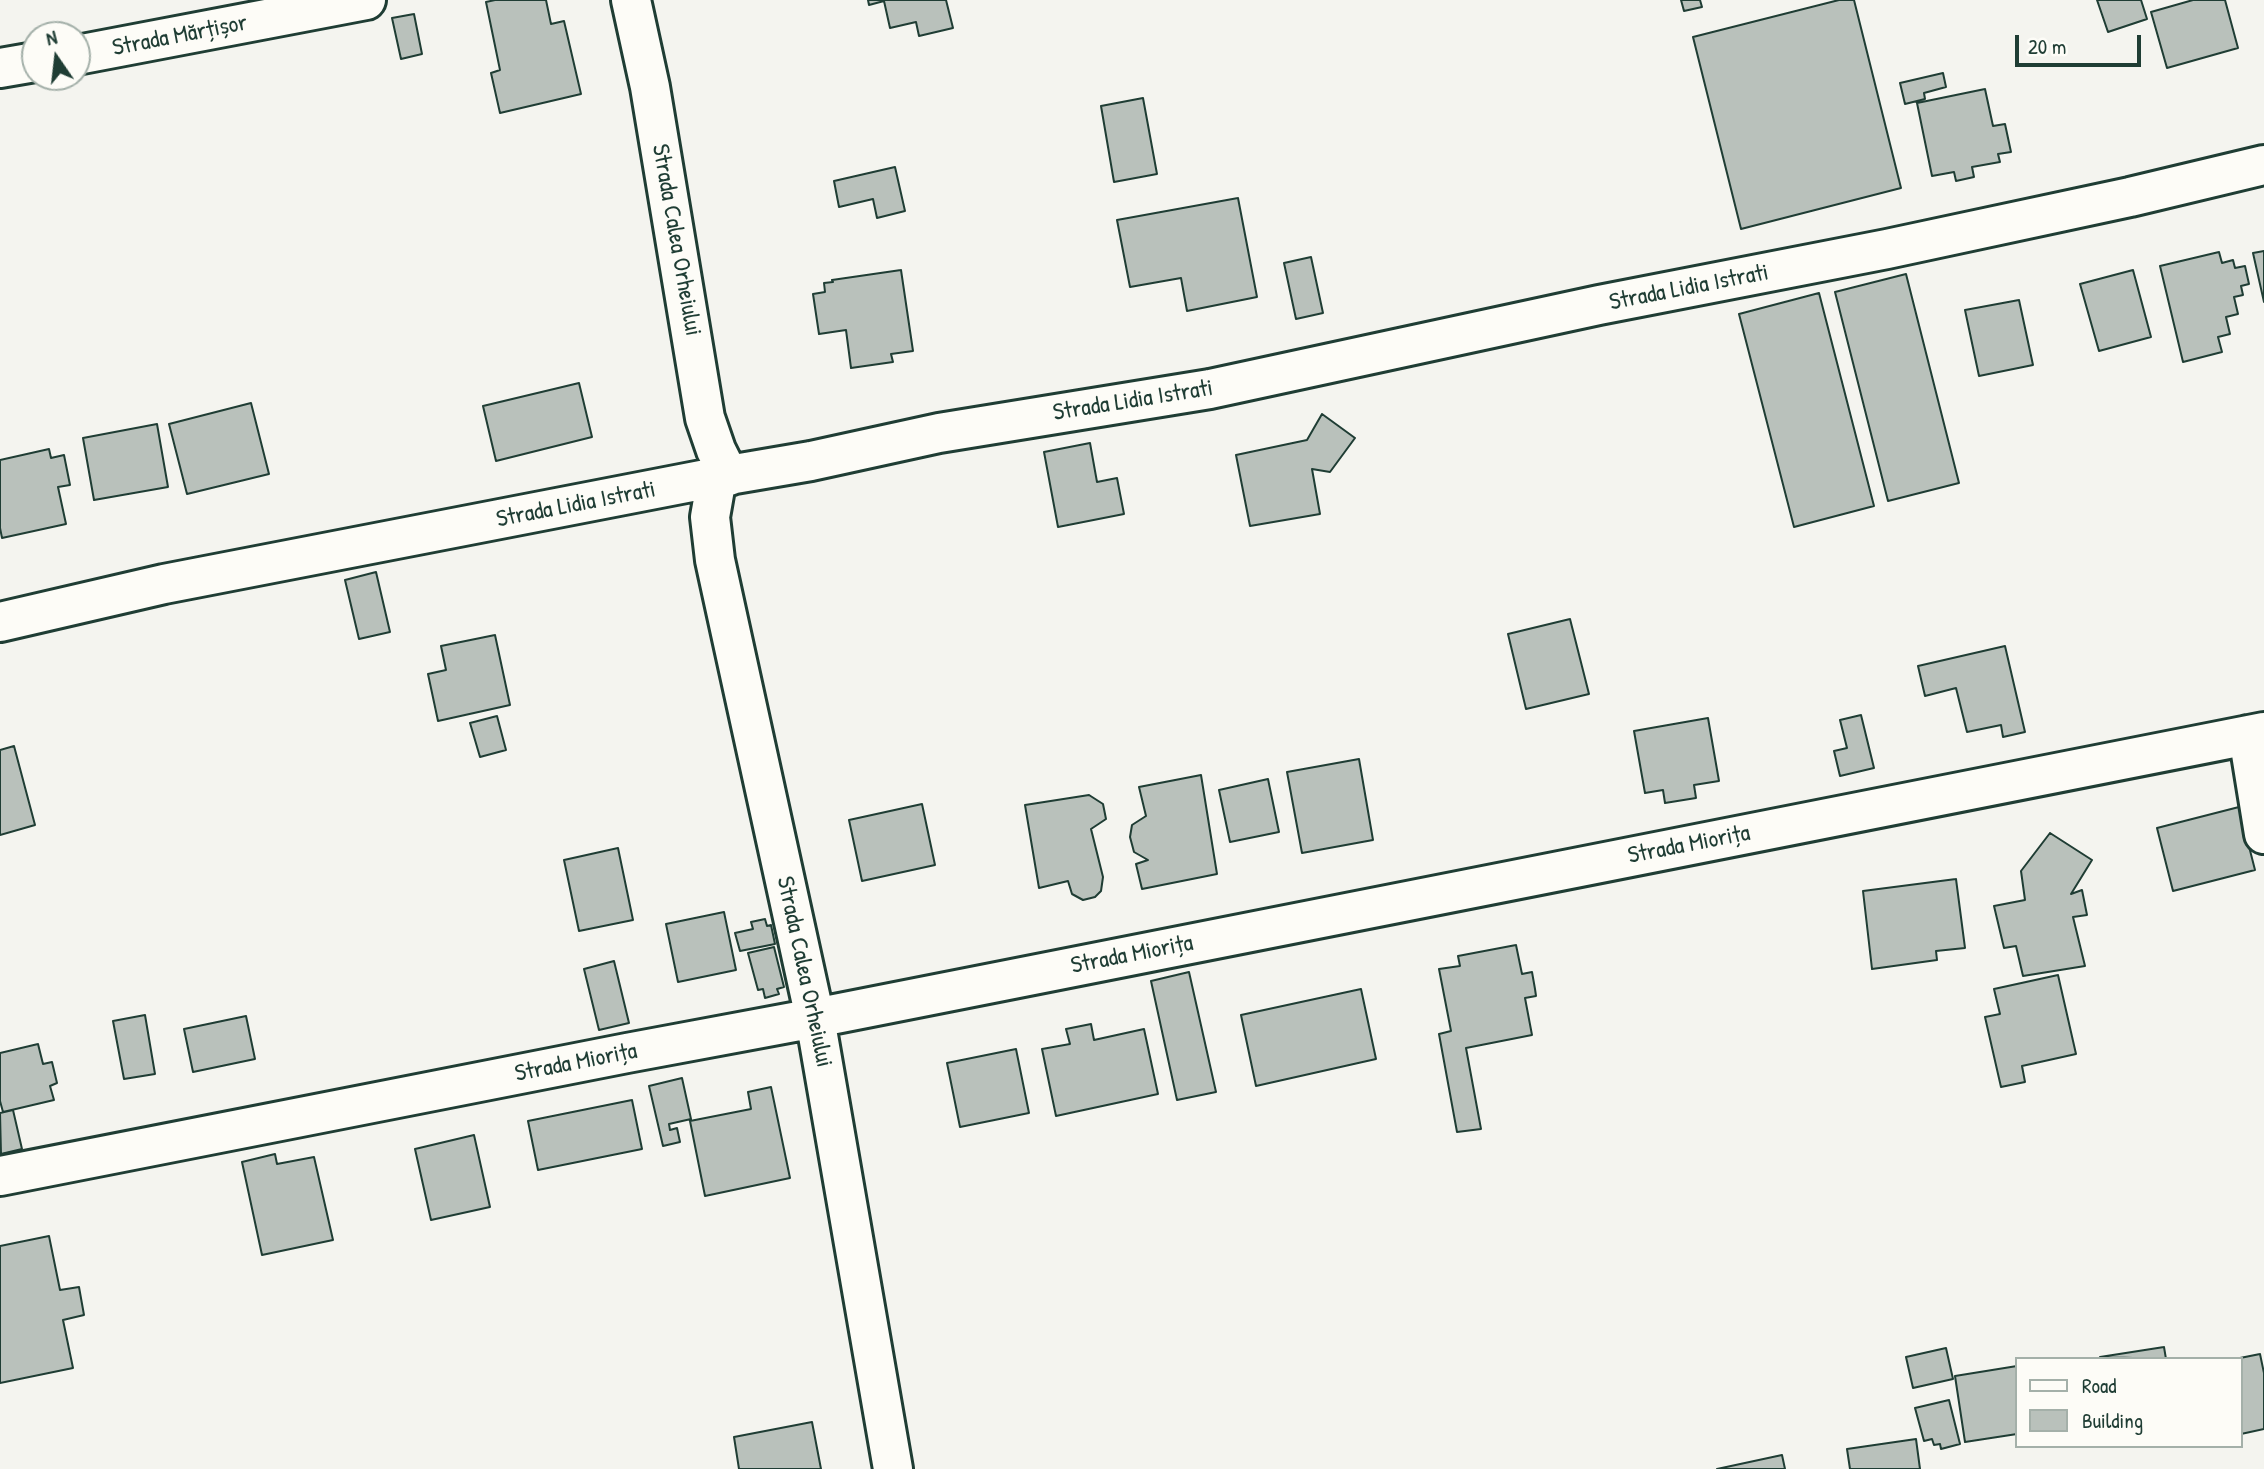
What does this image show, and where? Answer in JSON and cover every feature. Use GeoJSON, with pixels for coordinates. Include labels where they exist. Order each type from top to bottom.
{"type":"FeatureCollection","features":[{"type":"Feature","properties":{"kind":"street","name":"Strada Mărțișor"},"geometry":{"type":"LineString","coordinates":[[91,52],[366,0]]}},
{"type":"Feature","properties":{"kind":"street","name":"Strada Calea Orheiului"},"geometry":{"type":"LineString","coordinates":[[632,0],[652,101],[705,418],[723,477],[710,517],[715,560],[816,1018],[893,1469]]}},
{"type":"Feature","properties":{"kind":"street"},"geometry":{"type":"LineString","coordinates":[[0,68],[21,64]]}},
{"type":"Feature","properties":{"kind":"street","name":"Strada Lidia Istrati"},"geometry":{"type":"LineString","coordinates":[[0,622],[164,584],[811,461],[939,433],[1210,389],[1599,306],[1887,249],[2264,165]]}},
{"type":"Feature","properties":{"kind":"street"},"geometry":{"type":"LineString","coordinates":[[2256,733],[2264,834]]}},
{"type":"Feature","properties":{"kind":"street","name":"Strada Miorița"},"geometry":{"type":"LineString","coordinates":[[0,1176],[816,1018],[2256,733]]}},
{"type":"Feature","properties":{"kind":"building"},"geometry":{"type":"Polygon","coordinates":[[[546,0],[551,24],[564,21],[581,94],[500,113],[491,73],[500,70],[486,2],[546,0]]]}},
{"type":"Feature","properties":{"kind":"building"},"geometry":{"type":"Polygon","coordinates":[[[868,0],[946,0],[953,28],[919,36],[916,22],[890,28],[884,1],[869,5],[868,0]]]}},
{"type":"Feature","properties":{"kind":"building"},"geometry":{"type":"Polygon","coordinates":[[[1681,0],[1700,0],[1702,7],[1684,11],[1681,0]]]}},
{"type":"Feature","properties":{"kind":"building"},"geometry":{"type":"Polygon","coordinates":[[[1839,0],[1854,0],[1901,188],[1741,229],[1693,37],[1839,0]]]}},
{"type":"Feature","properties":{"kind":"building"},"geometry":{"type":"Polygon","coordinates":[[[2097,0],[2141,0],[2147,19],[2108,32],[2097,0]]]}},
{"type":"Feature","properties":{"kind":"building"},"geometry":{"type":"Polygon","coordinates":[[[2193,0],[2225,0],[2238,48],[2167,68],[2151,12],[2193,0]]]}},
{"type":"Feature","properties":{"kind":"building"},"geometry":{"type":"Polygon","coordinates":[[[414,14],[422,54],[401,59],[392,18],[414,14]]]}},
{"type":"Feature","properties":{"kind":"building"},"geometry":{"type":"Polygon","coordinates":[[[1943,73],[1946,87],[1924,93],[1925,99],[1905,104],[1900,83],[1943,73]]]}},
{"type":"Feature","properties":{"kind":"building"},"geometry":{"type":"Polygon","coordinates":[[[1985,89],[1993,126],[2005,124],[2011,152],[1998,154],[2000,162],[1972,167],[1974,177],[1956,181],[1954,172],[1932,176],[1917,103],[1985,89]]]}},
{"type":"Feature","properties":{"kind":"building"},"geometry":{"type":"Polygon","coordinates":[[[1143,98],[1157,174],[1114,182],[1101,106],[1143,98]]]}},
{"type":"Feature","properties":{"kind":"building"},"geometry":{"type":"Polygon","coordinates":[[[895,167],[905,211],[877,218],[873,199],[839,207],[834,181],[895,167]]]}},
{"type":"Feature","properties":{"kind":"building"},"geometry":{"type":"Polygon","coordinates":[[[1238,198],[1257,297],[1187,311],[1181,278],[1130,287],[1117,220],[1238,198]]]}},
{"type":"Feature","properties":{"kind":"building"},"geometry":{"type":"Polygon","coordinates":[[[2264,251],[2264,302],[2253,253],[2264,251]]]}},
{"type":"Feature","properties":{"kind":"building"},"geometry":{"type":"Polygon","coordinates":[[[2219,252],[2222,263],[2233,260],[2235,268],[2245,266],[2249,284],[2241,286],[2243,295],[2234,297],[2238,314],[2226,317],[2230,334],[2218,337],[2222,352],[2183,362],[2160,266],[2219,252]]]}},
{"type":"Feature","properties":{"kind":"building"},"geometry":{"type":"Polygon","coordinates":[[[1311,257],[1323,313],[1296,319],[1284,263],[1311,257]]]}},
{"type":"Feature","properties":{"kind":"building"},"geometry":{"type":"Polygon","coordinates":[[[901,270],[913,351],[891,354],[893,362],[851,368],[846,330],[819,334],[813,294],[825,292],[824,283],[833,282],[832,280],[901,270]]]}},
{"type":"Feature","properties":{"kind":"building"},"geometry":{"type":"Polygon","coordinates":[[[2133,270],[2151,337],[2099,351],[2080,284],[2133,270]]]}},
{"type":"Feature","properties":{"kind":"building"},"geometry":{"type":"Polygon","coordinates":[[[1906,274],[1959,483],[1888,501],[1835,292],[1906,274]]]}},
{"type":"Feature","properties":{"kind":"building"},"geometry":{"type":"Polygon","coordinates":[[[1819,293],[1874,506],[1794,527],[1739,314],[1819,293]]]}},
{"type":"Feature","properties":{"kind":"building"},"geometry":{"type":"Polygon","coordinates":[[[2019,300],[2033,365],[1979,376],[1965,310],[2019,300]]]}},
{"type":"Feature","properties":{"kind":"building"},"geometry":{"type":"Polygon","coordinates":[[[579,383],[592,437],[496,461],[483,406],[579,383]]]}},
{"type":"Feature","properties":{"kind":"building"},"geometry":{"type":"Polygon","coordinates":[[[251,403],[269,474],[187,494],[169,424],[251,403]]]}},
{"type":"Feature","properties":{"kind":"building"},"geometry":{"type":"Polygon","coordinates":[[[1322,414],[1355,438],[1330,472],[1312,469],[1320,514],[1250,526],[1236,455],[1307,440],[1322,414]]]}},
{"type":"Feature","properties":{"kind":"building"},"geometry":{"type":"Polygon","coordinates":[[[157,424],[168,487],[94,500],[83,438],[157,424]]]}},
{"type":"Feature","properties":{"kind":"building"},"geometry":{"type":"Polygon","coordinates":[[[1090,443],[1097,482],[1117,478],[1124,514],[1058,527],[1044,452],[1090,443]]]}},
{"type":"Feature","properties":{"kind":"building"},"geometry":{"type":"Polygon","coordinates":[[[49,449],[51,458],[64,455],[70,485],[58,487],[66,524],[2,538],[0,460],[49,449]]]}},
{"type":"Feature","properties":{"kind":"building"},"geometry":{"type":"Polygon","coordinates":[[[376,572],[390,632],[359,639],[345,580],[376,572]]]}},
{"type":"Feature","properties":{"kind":"building"},"geometry":{"type":"Polygon","coordinates":[[[1570,619],[1589,694],[1526,709],[1508,634],[1570,619]]]}},
{"type":"Feature","properties":{"kind":"building"},"geometry":{"type":"Polygon","coordinates":[[[495,635],[510,705],[438,721],[428,674],[446,670],[441,646],[495,635]]]}},
{"type":"Feature","properties":{"kind":"building"},"geometry":{"type":"Polygon","coordinates":[[[2005,646],[2025,732],[2003,737],[2001,725],[1967,732],[1956,688],[1925,696],[1918,666],[2005,646]]]}},
{"type":"Feature","properties":{"kind":"building"},"geometry":{"type":"Polygon","coordinates":[[[1861,715],[1874,768],[1840,776],[1834,751],[1847,748],[1840,720],[1861,715]]]}},
{"type":"Feature","properties":{"kind":"building"},"geometry":{"type":"Polygon","coordinates":[[[497,716],[506,750],[480,757],[470,723],[497,716]]]}},
{"type":"Feature","properties":{"kind":"building"},"geometry":{"type":"Polygon","coordinates":[[[1708,718],[1719,781],[1694,785],[1696,798],[1665,803],[1663,790],[1645,793],[1634,731],[1708,718]]]}},
{"type":"Feature","properties":{"kind":"building"},"geometry":{"type":"Polygon","coordinates":[[[14,746],[35,825],[0,835],[0,750],[14,746]]]}},
{"type":"Feature","properties":{"kind":"building"},"geometry":{"type":"Polygon","coordinates":[[[1359,759],[1373,840],[1302,853],[1287,772],[1359,759]]]}},
{"type":"Feature","properties":{"kind":"building"},"geometry":{"type":"Polygon","coordinates":[[[1201,775],[1217,874],[1142,889],[1136,864],[1148,860],[1134,852],[1130,837],[1132,825],[1146,816],[1139,787],[1201,775]]]}},
{"type":"Feature","properties":{"kind":"building"},"geometry":{"type":"Polygon","coordinates":[[[1268,779],[1279,832],[1230,842],[1219,790],[1268,779]]]}},
{"type":"Feature","properties":{"kind":"building"},"geometry":{"type":"Polygon","coordinates":[[[1089,795],[1103,804],[1106,819],[1091,829],[1103,877],[1101,891],[1095,897],[1083,900],[1072,894],[1068,881],[1039,888],[1025,805],[1089,795]]]}},
{"type":"Feature","properties":{"kind":"building"},"geometry":{"type":"Polygon","coordinates":[[[922,804],[935,865],[862,881],[849,820],[922,804]]]}},
{"type":"Feature","properties":{"kind":"building"},"geometry":{"type":"Polygon","coordinates":[[[2239,807],[2255,870],[2173,891],[2157,828],[2239,807]]]}},
{"type":"Feature","properties":{"kind":"building"},"geometry":{"type":"Polygon","coordinates":[[[2050,833],[2092,860],[2071,894],[2082,890],[2087,915],[2073,917],[2085,966],[2023,976],[2016,946],[2004,948],[1994,906],[2025,900],[2021,871],[2050,833]]]}},
{"type":"Feature","properties":{"kind":"building"},"geometry":{"type":"Polygon","coordinates":[[[618,848],[633,920],[579,931],[564,860],[618,848]]]}},
{"type":"Feature","properties":{"kind":"building"},"geometry":{"type":"Polygon","coordinates":[[[1956,879],[1965,948],[1936,951],[1937,960],[1872,969],[1863,891],[1956,879]]]}},
{"type":"Feature","properties":{"kind":"building"},"geometry":{"type":"Polygon","coordinates":[[[724,912],[736,970],[678,982],[666,924],[724,912]]]}},
{"type":"Feature","properties":{"kind":"building"},"geometry":{"type":"Polygon","coordinates":[[[765,919],[767,926],[771,925],[775,944],[740,951],[735,933],[753,929],[751,922],[765,919]]]}},
{"type":"Feature","properties":{"kind":"building"},"geometry":{"type":"Polygon","coordinates":[[[1516,945],[1522,974],[1532,972],[1536,996],[1525,998],[1532,1035],[1466,1048],[1481,1129],[1457,1132],[1439,1034],[1451,1031],[1439,969],[1460,966],[1458,956],[1516,945]]]}},
{"type":"Feature","properties":{"kind":"building"},"geometry":{"type":"Polygon","coordinates":[[[774,947],[784,987],[777,989],[779,994],[765,998],[763,989],[758,990],[748,953],[774,947]]]}},
{"type":"Feature","properties":{"kind":"building"},"geometry":{"type":"Polygon","coordinates":[[[614,961],[629,1023],[599,1030],[584,969],[614,961]]]}},
{"type":"Feature","properties":{"kind":"building"},"geometry":{"type":"Polygon","coordinates":[[[1189,972],[1216,1092],[1177,1100],[1151,981],[1189,972]]]}},
{"type":"Feature","properties":{"kind":"building"},"geometry":{"type":"Polygon","coordinates":[[[2058,975],[2076,1054],[2022,1066],[2025,1082],[2001,1087],[1985,1017],[2000,1014],[1994,989],[2058,975]]]}},
{"type":"Feature","properties":{"kind":"building"},"geometry":{"type":"Polygon","coordinates":[[[1361,989],[1376,1059],[1256,1086],[1241,1015],[1361,989]]]}},
{"type":"Feature","properties":{"kind":"building"},"geometry":{"type":"Polygon","coordinates":[[[145,1015],[155,1074],[124,1079],[113,1021],[145,1015]]]}},
{"type":"Feature","properties":{"kind":"building"},"geometry":{"type":"Polygon","coordinates":[[[246,1016],[255,1059],[193,1072],[184,1029],[246,1016]]]}},
{"type":"Feature","properties":{"kind":"building"},"geometry":{"type":"Polygon","coordinates":[[[1091,1024],[1094,1040],[1144,1029],[1158,1094],[1056,1116],[1042,1049],[1070,1044],[1066,1029],[1091,1024]]]}},
{"type":"Feature","properties":{"kind":"building"},"geometry":{"type":"Polygon","coordinates":[[[38,1044],[43,1064],[52,1062],[57,1083],[50,1086],[54,1100],[3,1112],[0,1101],[0,1053],[38,1044]]]}},
{"type":"Feature","properties":{"kind":"building"},"geometry":{"type":"Polygon","coordinates":[[[1016,1049],[1029,1113],[960,1127],[947,1063],[1016,1049]]]}},
{"type":"Feature","properties":{"kind":"building"},"geometry":{"type":"Polygon","coordinates":[[[682,1078],[691,1119],[669,1124],[670,1130],[677,1128],[680,1142],[663,1146],[649,1086],[682,1078]]]}},
{"type":"Feature","properties":{"kind":"building"},"geometry":{"type":"Polygon","coordinates":[[[771,1087],[790,1178],[705,1196],[690,1121],[751,1109],[748,1092],[771,1087]]]}},
{"type":"Feature","properties":{"kind":"building"},"geometry":{"type":"Polygon","coordinates":[[[632,1100],[642,1149],[538,1170],[528,1121],[632,1100]]]}},
{"type":"Feature","properties":{"kind":"building"},"geometry":{"type":"Polygon","coordinates":[[[13,1110],[22,1149],[1,1154],[0,1113],[13,1110]]]}},
{"type":"Feature","properties":{"kind":"building"},"geometry":{"type":"Polygon","coordinates":[[[474,1135],[490,1207],[431,1220],[415,1149],[474,1135]]]}},
{"type":"Feature","properties":{"kind":"building"},"geometry":{"type":"Polygon","coordinates":[[[275,1154],[277,1164],[314,1157],[333,1240],[262,1255],[242,1162],[275,1154]]]}},
{"type":"Feature","properties":{"kind":"building"},"geometry":{"type":"Polygon","coordinates":[[[49,1236],[60,1290],[79,1287],[84,1315],[63,1320],[73,1368],[0,1383],[0,1246],[49,1236]]]}},
{"type":"Feature","properties":{"kind":"building"},"geometry":{"type":"Polygon","coordinates":[[[2164,1347],[2166,1357],[2100,1357],[2164,1347]]]}},
{"type":"Feature","properties":{"kind":"building"},"geometry":{"type":"Polygon","coordinates":[[[1946,1348],[1953,1379],[1913,1388],[1906,1357],[1946,1348]]]}},
{"type":"Feature","properties":{"kind":"building"},"geometry":{"type":"Polygon","coordinates":[[[2260,1354],[2264,1373],[2264,1429],[2243,1434],[2243,1357],[2260,1354]]]}},
{"type":"Feature","properties":{"kind":"building"},"geometry":{"type":"Polygon","coordinates":[[[2016,1366],[2016,1434],[1965,1442],[1955,1376],[2016,1366]]]}},
{"type":"Feature","properties":{"kind":"building"},"geometry":{"type":"Polygon","coordinates":[[[1949,1400],[1960,1444],[1941,1449],[1940,1444],[1934,1445],[1932,1439],[1924,1441],[1915,1408],[1949,1400]]]}},
{"type":"Feature","properties":{"kind":"building"},"geometry":{"type":"Polygon","coordinates":[[[812,1422],[821,1469],[739,1469],[734,1437],[812,1422]]]}},
{"type":"Feature","properties":{"kind":"building"},"geometry":{"type":"Polygon","coordinates":[[[1916,1439],[1920,1469],[1850,1469],[1847,1449],[1916,1439]]]}},
{"type":"Feature","properties":{"kind":"building"},"geometry":{"type":"Polygon","coordinates":[[[1782,1455],[1785,1469],[1717,1469],[1782,1455]]]}}]}
